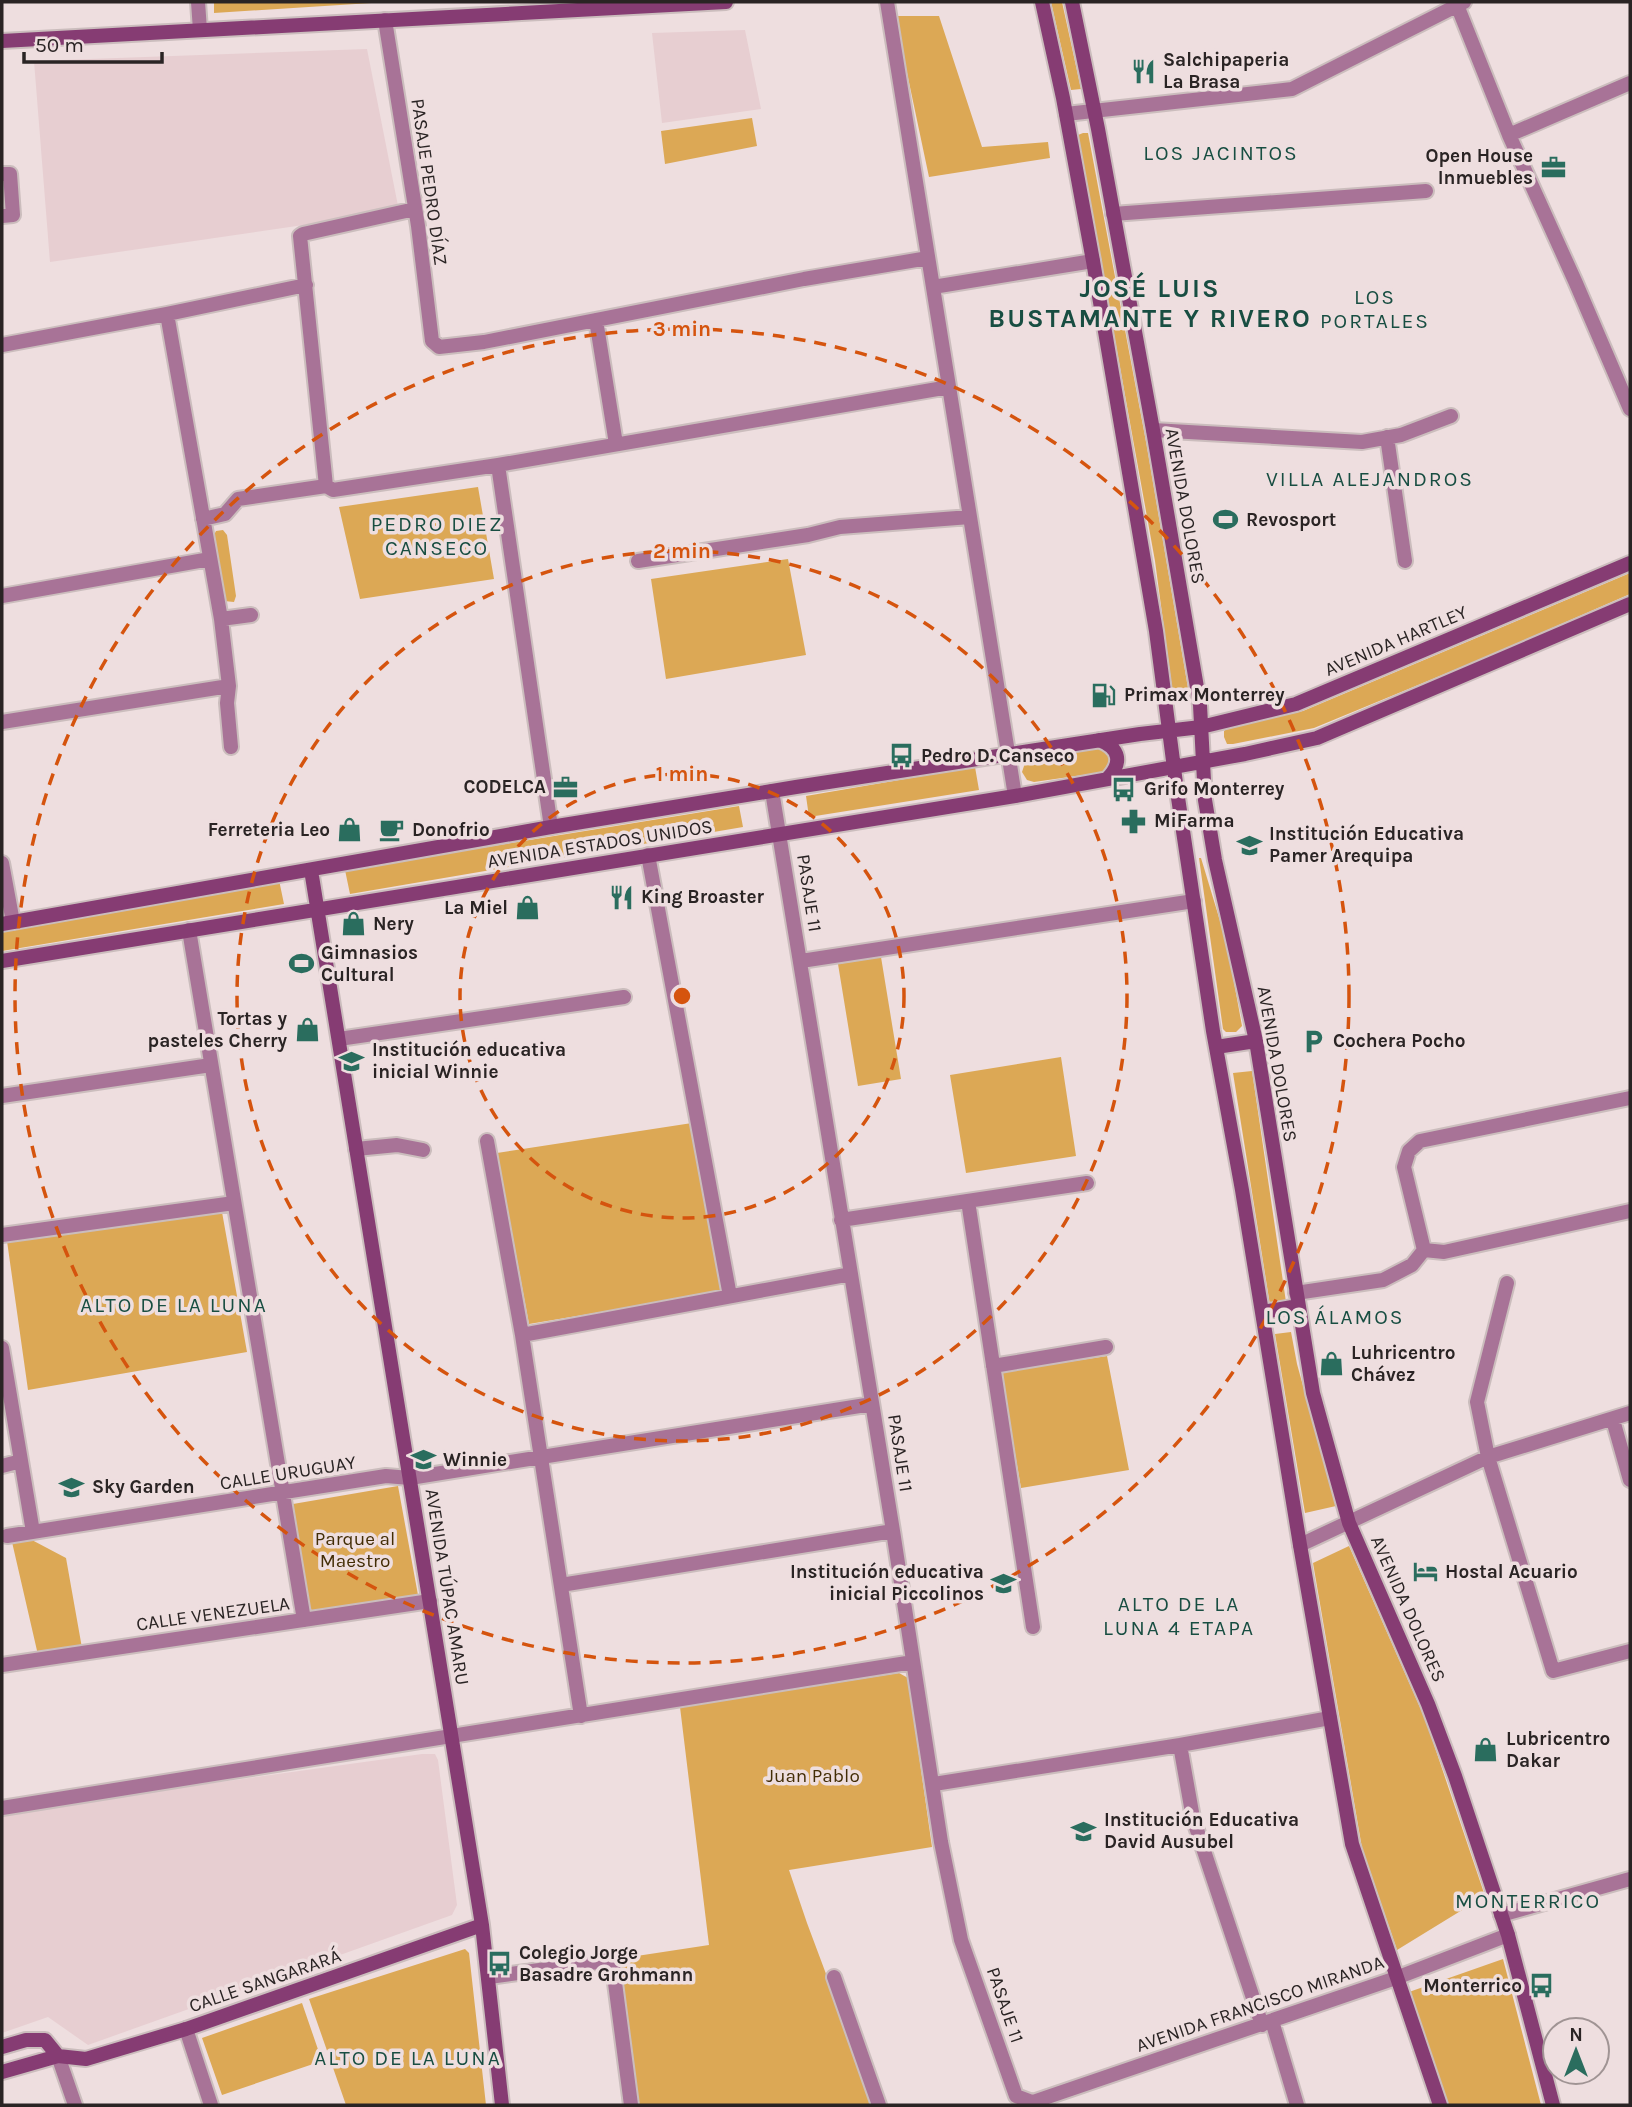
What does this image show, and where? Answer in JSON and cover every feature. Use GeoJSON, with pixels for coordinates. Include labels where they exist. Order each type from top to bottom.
{"type":"FeatureCollection","features":[{"type":"Feature","properties":{"kind":"main road"},"geometry":{"type":"LineString","coordinates":[[2,41],[386,20],[506,8],[726,2]]}},
{"type":"Feature","properties":{"kind":"main road"},"geometry":{"type":"LineString","coordinates":[[1042,2],[1093,261],[1156,631],[1216,1047],[1352,1844],[1440,2105]]}},
{"type":"Feature","properties":{"kind":"main road","name":"AVENIDA DOLORES"},"geometry":{"type":"LineString","coordinates":[[1072,2],[1153,430],[1200,705],[1205,800],[1256,1041],[1312,1393],[1349,1522],[1428,1704],[1455,1776],[1508,1935],[1553,2105]]}},
{"type":"Feature","properties":{"kind":"main road","name":"AVENIDA HARTLEY"},"geometry":{"type":"LineString","coordinates":[[1170,731],[1201,727],[1296,704],[1630,563]]}},
{"type":"Feature","properties":{"kind":"main road"},"geometry":{"type":"LineString","coordinates":[[1203,761],[1317,738],[1630,604]]}},
{"type":"Feature","properties":{"kind":"main road","name":"AVENIDA ESTADOS UNIDOS"},"geometry":{"type":"LineString","coordinates":[[7,923],[551,827],[1170,731]]}},
{"type":"Feature","properties":{"kind":"main road"},"geometry":{"type":"LineString","coordinates":[[1099,740],[1109,744],[1116,752],[1118,762],[1115,772],[1107,779]]}},
{"type":"Feature","properties":{"kind":"main road","name":"AVENIDA ESTADOS UNIDOS"},"geometry":{"type":"LineString","coordinates":[[2,961],[1015,796],[1203,761]]}},
{"type":"Feature","properties":{"kind":"main road","name":"AVENIDA TÚPAC AMARU"},"geometry":{"type":"LineString","coordinates":[[311,870],[482,1925],[502,2105]]}},
{"type":"Feature","properties":{"kind":"main road"},"geometry":{"type":"LineString","coordinates":[[1216,1047],[1256,1041]]}},
{"type":"Feature","properties":{"kind":"main road"},"geometry":{"type":"LineString","coordinates":[[1263,1312],[1297,1300]]}},
{"type":"Feature","properties":{"kind":"main road","name":"CALLE SANGARARÁ"},"geometry":{"type":"LineString","coordinates":[[58,2056],[86,2059],[186,2029],[482,1925]]}},
{"type":"Feature","properties":{"kind":"main road"},"geometry":{"type":"LineString","coordinates":[[2,2047],[26,2040],[45,2040],[58,2056],[2,2072]]}},
{"type":"Feature","properties":{"kind":"street"},"geometry":{"type":"LineString","coordinates":[[198,2],[200,30]]}},
{"type":"Feature","properties":{"kind":"street"},"geometry":{"type":"LineString","coordinates":[[887,2],[1015,796]]}},
{"type":"Feature","properties":{"kind":"street"},"geometry":{"type":"LineString","coordinates":[[1066,114],[1292,89],[1461,4],[1509,135],[1629,399]]}},
{"type":"Feature","properties":{"kind":"street","name":"PASAJE PEDRO DÍAZ"},"geometry":{"type":"LineString","coordinates":[[386,20],[432,341],[439,347],[484,342],[596,320]]}},
{"type":"Feature","properties":{"kind":"street"},"geometry":{"type":"LineString","coordinates":[[1509,135],[1630,83]]}},
{"type":"Feature","properties":{"kind":"street"},"geometry":{"type":"LineString","coordinates":[[2,174],[10,174],[13,215],[2,216]]}},
{"type":"Feature","properties":{"kind":"street"},"geometry":{"type":"LineString","coordinates":[[1113,214],[1426,191]]}},
{"type":"Feature","properties":{"kind":"street"},"geometry":{"type":"LineString","coordinates":[[326,486],[301,234],[415,209]]}},
{"type":"Feature","properties":{"kind":"street"},"geometry":{"type":"LineString","coordinates":[[616,444],[596,320],[804,279],[928,258]]}},
{"type":"Feature","properties":{"kind":"street"},"geometry":{"type":"LineString","coordinates":[[933,287],[1093,261]]}},
{"type":"Feature","properties":{"kind":"street"},"geometry":{"type":"LineString","coordinates":[[2,345],[306,285]]}},
{"type":"Feature","properties":{"kind":"street"},"geometry":{"type":"LineString","coordinates":[[167,314],[221,620],[229,686],[227,703],[230,747]]}},
{"type":"Feature","properties":{"kind":"street"},"geometry":{"type":"LineString","coordinates":[[203,519],[225,514],[238,499],[326,486],[333,490],[498,465],[949,387]]}},
{"type":"Feature","properties":{"kind":"street"},"geometry":{"type":"LineString","coordinates":[[1153,430],[1362,442],[1401,435],[1451,416]]}},
{"type":"Feature","properties":{"kind":"street"},"geometry":{"type":"LineString","coordinates":[[1387,437],[1405,561]]}},
{"type":"Feature","properties":{"kind":"street"},"geometry":{"type":"LineString","coordinates":[[498,465],[551,827]]}},
{"type":"Feature","properties":{"kind":"street"},"geometry":{"type":"LineString","coordinates":[[638,561],[808,535],[840,527],[970,517]]}},
{"type":"Feature","properties":{"kind":"street"},"geometry":{"type":"LineString","coordinates":[[2,596],[210,559]]}},
{"type":"Feature","properties":{"kind":"street"},"geometry":{"type":"LineString","coordinates":[[221,620],[251,615]]}},
{"type":"Feature","properties":{"kind":"street"},"geometry":{"type":"LineString","coordinates":[[2,722],[229,686]]}},
{"type":"Feature","properties":{"kind":"street","name":"PASAJE 11"},"geometry":{"type":"LineString","coordinates":[[772,791],[934,1784],[941,1842],[961,1940],[1016,2096],[1029,2104]]}},
{"type":"Feature","properties":{"kind":"street"},"geometry":{"type":"LineString","coordinates":[[648,855],[730,1296]]}},
{"type":"Feature","properties":{"kind":"street"},"geometry":{"type":"LineString","coordinates":[[2,863],[7,923]]}},
{"type":"Feature","properties":{"kind":"street"},"geometry":{"type":"LineString","coordinates":[[801,961],[1194,901]]}},
{"type":"Feature","properties":{"kind":"street"},"geometry":{"type":"LineString","coordinates":[[189,930],[304,1620]]}},
{"type":"Feature","properties":{"kind":"street"},"geometry":{"type":"LineString","coordinates":[[339,1039],[624,997]]}},
{"type":"Feature","properties":{"kind":"street"},"geometry":{"type":"LineString","coordinates":[[2,1096],[211,1065]]}},
{"type":"Feature","properties":{"kind":"street"},"geometry":{"type":"LineString","coordinates":[[1424,1250],[1404,1167],[1409,1151],[1420,1141],[1630,1098]]}},
{"type":"Feature","properties":{"kind":"street"},"geometry":{"type":"LineString","coordinates":[[487,1141],[522,1335],[581,1716]]}},
{"type":"Feature","properties":{"kind":"street"},"geometry":{"type":"LineString","coordinates":[[356,1149],[397,1145],[423,1150]]}},
{"type":"Feature","properties":{"kind":"street"},"geometry":{"type":"LineString","coordinates":[[841,1220],[1087,1183]]}},
{"type":"Feature","properties":{"kind":"street"},"geometry":{"type":"LineString","coordinates":[[968,1201],[1033,1628]]}},
{"type":"Feature","properties":{"kind":"street"},"geometry":{"type":"LineString","coordinates":[[2,1235],[234,1203]]}},
{"type":"Feature","properties":{"kind":"street"},"geometry":{"type":"LineString","coordinates":[[1424,1250],[1444,1252],[1630,1211]]}},
{"type":"Feature","properties":{"kind":"street"},"geometry":{"type":"LineString","coordinates":[[1297,1300],[1383,1280],[1412,1265],[1424,1250]]}},
{"type":"Feature","properties":{"kind":"street"},"geometry":{"type":"LineString","coordinates":[[522,1335],[851,1274]]}},
{"type":"Feature","properties":{"kind":"street"},"geometry":{"type":"LineString","coordinates":[[1507,1283],[1477,1402],[1488,1457],[1553,1671],[1630,1651]]}},
{"type":"Feature","properties":{"kind":"street"},"geometry":{"type":"LineString","coordinates":[[993,1366],[1106,1347]]}},
{"type":"Feature","properties":{"kind":"street"},"geometry":{"type":"LineString","coordinates":[[2,1348],[33,1532]]}},
{"type":"Feature","properties":{"kind":"street","name":"CALLE URUGUAY"},"geometry":{"type":"LineString","coordinates":[[7,1536],[386,1476],[410,1478],[872,1404]]}},
{"type":"Feature","properties":{"kind":"street"},"geometry":{"type":"LineString","coordinates":[[1300,1545],[1488,1457],[1630,1413]]}},
{"type":"Feature","properties":{"kind":"street"},"geometry":{"type":"LineString","coordinates":[[1613,1419],[1630,1480]]}},
{"type":"Feature","properties":{"kind":"street"},"geometry":{"type":"LineString","coordinates":[[2,1466],[21,1461]]}},
{"type":"Feature","properties":{"kind":"street"},"geometry":{"type":"LineString","coordinates":[[561,1585],[893,1531]]}},
{"type":"Feature","properties":{"kind":"street","name":"CALLE VENEZUELA"},"geometry":{"type":"LineString","coordinates":[[2,1665],[430,1601]]}},
{"type":"Feature","properties":{"kind":"street"},"geometry":{"type":"LineString","coordinates":[[2,1808],[913,1662]]}},
{"type":"Feature","properties":{"kind":"street"},"geometry":{"type":"LineString","coordinates":[[934,1784],[1181,1745],[1330,1718]]}},
{"type":"Feature","properties":{"kind":"street"},"geometry":{"type":"LineString","coordinates":[[1181,1745],[1193,1818],[1297,2105]]}},
{"type":"Feature","properties":{"kind":"street"},"geometry":{"type":"LineString","coordinates":[[1501,1915],[1630,1879]]}},
{"type":"Feature","properties":{"kind":"street","name":"AVENIDA FRANCISCO MIRANDA"},"geometry":{"type":"LineString","coordinates":[[1029,2104],[1396,1978],[1508,1935]]}},
{"type":"Feature","properties":{"kind":"street"},"geometry":{"type":"LineString","coordinates":[[489,1978],[612,1960],[631,2105]]}},
{"type":"Feature","properties":{"kind":"street"},"geometry":{"type":"LineString","coordinates":[[834,1977],[879,2105]]}},
{"type":"Feature","properties":{"kind":"street"},"geometry":{"type":"LineString","coordinates":[[186,2029],[211,2105]]}},
{"type":"Feature","properties":{"kind":"street"},"geometry":{"type":"LineString","coordinates":[[58,2056],[75,2105]]}},
{"type":"Feature","properties":{"kind":"shaded area"},"geometry":{"type":"Polygon","coordinates":[[[745,30],[761,109],[662,123],[652,33],[745,30]]]}},
{"type":"Feature","properties":{"kind":"shaded area"},"geometry":{"type":"Polygon","coordinates":[[[367,49],[399,211],[50,262],[34,61],[367,49]]]}},
{"type":"Feature","properties":{"kind":"shaded area"},"geometry":{"type":"Polygon","coordinates":[[[435,1754],[438,1760],[457,1905],[452,1915],[88,2045],[48,2017],[2,2033],[2,1816],[435,1754]]]}},
{"type":"Feature","properties":{"kind":"green space"},"geometry":{"type":"Polygon","coordinates":[[[214,2],[387,2],[214,13],[214,2]]]}},
{"type":"Feature","properties":{"kind":"green space"},"geometry":{"type":"Polygon","coordinates":[[[1051,2],[1062,2],[1081,89],[1071,90],[1051,2]]]}},
{"type":"Feature","properties":{"kind":"green space"},"geometry":{"type":"Polygon","coordinates":[[[895,16],[939,16],[982,147],[1048,142],[1050,158],[929,177],[895,16]]]}},
{"type":"Feature","properties":{"kind":"green space"},"geometry":{"type":"Polygon","coordinates":[[[752,118],[757,146],[665,164],[661,131],[752,118]]]}},
{"type":"Feature","properties":{"kind":"green space"},"geometry":{"type":"Polygon","coordinates":[[[1088,133],[1147,447],[1189,694],[1173,695],[1155,561],[1078,135],[1088,133]]]}},
{"type":"Feature","properties":{"kind":"green space"},"geometry":{"type":"Polygon","coordinates":[[[478,487],[494,579],[360,599],[339,507],[478,487]]]}},
{"type":"Feature","properties":{"kind":"green space"},"geometry":{"type":"Polygon","coordinates":[[[223,530],[227,535],[236,596],[234,602],[224,601],[214,535],[216,531],[223,530]]]}},
{"type":"Feature","properties":{"kind":"green space"},"geometry":{"type":"Polygon","coordinates":[[[788,559],[806,655],[666,679],[651,579],[788,559]]]}},
{"type":"Feature","properties":{"kind":"green space"},"geometry":{"type":"Polygon","coordinates":[[[1630,573],[1630,594],[1314,728],[1233,744],[1227,744],[1224,737],[1227,728],[1303,711],[1630,573]]]}},
{"type":"Feature","properties":{"kind":"green space"},"geometry":{"type":"Polygon","coordinates":[[[1099,747],[1112,754],[1110,767],[1104,772],[1034,782],[1027,780],[1022,772],[1025,763],[1031,758],[1099,747]]]}},
{"type":"Feature","properties":{"kind":"green space"},"geometry":{"type":"Polygon","coordinates":[[[975,767],[979,790],[809,817],[806,796],[975,767]]]}},
{"type":"Feature","properties":{"kind":"green space"},"geometry":{"type":"Polygon","coordinates":[[[739,806],[743,827],[350,894],[345,870],[739,806]]]}},
{"type":"Feature","properties":{"kind":"green space"},"geometry":{"type":"Polygon","coordinates":[[[1199,858],[1227,944],[1242,1026],[1236,1032],[1226,1032],[1223,1029],[1199,858]]]}},
{"type":"Feature","properties":{"kind":"green space"},"geometry":{"type":"Polygon","coordinates":[[[279,880],[284,904],[2,951],[2,928],[279,880]]]}},
{"type":"Feature","properties":{"kind":"green space"},"geometry":{"type":"Polygon","coordinates":[[[881,957],[901,1079],[858,1086],[838,964],[881,957]]]}},
{"type":"Feature","properties":{"kind":"green space"},"geometry":{"type":"Polygon","coordinates":[[[1061,1057],[1076,1156],[966,1173],[950,1075],[1061,1057]]]}},
{"type":"Feature","properties":{"kind":"green space"},"geometry":{"type":"Polygon","coordinates":[[[1252,1071],[1286,1302],[1270,1305],[1233,1073],[1252,1071]]]}},
{"type":"Feature","properties":{"kind":"green space"},"geometry":{"type":"Polygon","coordinates":[[[692,1123],[721,1292],[529,1324],[497,1153],[692,1123]]]}},
{"type":"Feature","properties":{"kind":"green space"},"geometry":{"type":"Polygon","coordinates":[[[222,1212],[247,1352],[28,1390],[7,1241],[222,1212]]]}},
{"type":"Feature","properties":{"kind":"green space"},"geometry":{"type":"Polygon","coordinates":[[[1291,1332],[1297,1364],[1336,1506],[1305,1513],[1275,1334],[1291,1332]]]}},
{"type":"Feature","properties":{"kind":"green space"},"geometry":{"type":"Polygon","coordinates":[[[1107,1356],[1129,1470],[1021,1488],[1001,1372],[1107,1356]]]}},
{"type":"Feature","properties":{"kind":"green space","name":"Parque al Maestro"},"geometry":{"type":"Polygon","coordinates":[[[398,1486],[418,1595],[311,1613],[293,1504],[398,1486]]]}},
{"type":"Feature","properties":{"kind":"green space"},"geometry":{"type":"Polygon","coordinates":[[[30,1539],[66,1558],[82,1648],[38,1655],[12,1542],[30,1539]]]}},
{"type":"Feature","properties":{"kind":"green space"},"geometry":{"type":"Polygon","coordinates":[[[1349,1546],[1426,1721],[1485,1896],[1397,1950],[1362,1848],[1313,1563],[1349,1546]]]}},
{"type":"Feature","properties":{"kind":"green space","name":"Juan Pablo"},"geometry":{"type":"Polygon","coordinates":[[[899,1673],[908,1678],[932,1847],[789,1870],[875,2105],[635,2105],[617,1959],[709,1945],[680,1707],[899,1673]]]}},
{"type":"Feature","properties":{"kind":"green space"},"geometry":{"type":"Polygon","coordinates":[[[465,1949],[469,1953],[486,2105],[346,2105],[309,1999],[465,1949]]]}},
{"type":"Feature","properties":{"kind":"green space"},"geometry":{"type":"Polygon","coordinates":[[[1503,1959],[1541,2105],[1448,2105],[1409,1992],[1503,1959]]]}},
{"type":"Feature","properties":{"kind":"green space"},"geometry":{"type":"Polygon","coordinates":[[[302,2003],[322,2061],[222,2095],[202,2038],[302,2003]]]}},
{"type":"Feature","properties":{"kind":"place","name":"Salchipaperia La Brasa"},"geometry":{"type":"Point","coordinates":[1143,71]}},
{"type":"Feature","properties":{"kind":"place","name":"Open House Inmuebles"},"geometry":{"type":"Point","coordinates":[1553,167]}},
{"type":"Feature","properties":{"kind":"place","name":"Revosport"},"geometry":{"type":"Point","coordinates":[1226,520]}},
{"type":"Feature","properties":{"kind":"place","name":"Primax Monterrey"},"geometry":{"type":"Point","coordinates":[1104,695]}},
{"type":"Feature","properties":{"kind":"place","name":"Pedro D. Canseco"},"geometry":{"type":"Point","coordinates":[901,756]}},
{"type":"Feature","properties":{"kind":"place","name":"CODELCA"},"geometry":{"type":"Point","coordinates":[566,787]}},
{"type":"Feature","properties":{"kind":"place","name":"Grifo Monterrey"},"geometry":{"type":"Point","coordinates":[1124,789]}},
{"type":"Feature","properties":{"kind":"place","name":"MiFarma"},"geometry":{"type":"Point","coordinates":[1134,821]}},
{"type":"Feature","properties":{"kind":"place","name":"Ferreteria Leo"},"geometry":{"type":"Point","coordinates":[350,830]}},
{"type":"Feature","properties":{"kind":"place","name":"Donofrio"},"geometry":{"type":"Point","coordinates":[392,830]}},
{"type":"Feature","properties":{"kind":"place","name":"Institución Educativa Pamer Arequipa"},"geometry":{"type":"Point","coordinates":[1249,845]}},
{"type":"Feature","properties":{"kind":"place","name":"King Broaster"},"geometry":{"type":"Point","coordinates":[621,897]}},
{"type":"Feature","properties":{"kind":"place","name":"La Miel"},"geometry":{"type":"Point","coordinates":[528,908]}},
{"type":"Feature","properties":{"kind":"place","name":"Nery"},"geometry":{"type":"Point","coordinates":[353,924]}},
{"type":"Feature","properties":{"kind":"place","name":"Gimnasios Cultural"},"geometry":{"type":"Point","coordinates":[301,964]}},
{"type":"Feature","properties":{"kind":"place","name":"Tortas y pasteles Cherry"},"geometry":{"type":"Point","coordinates":[307,1030]}},
{"type":"Feature","properties":{"kind":"place","name":"Cochera Pocho"},"geometry":{"type":"Point","coordinates":[1313,1041]}},
{"type":"Feature","properties":{"kind":"place","name":"Institución educativa inicial Winnie"},"geometry":{"type":"Point","coordinates":[352,1061]}},
{"type":"Feature","properties":{"kind":"place","name":"Luhricentro Chávez"},"geometry":{"type":"Point","coordinates":[1331,1364]}},
{"type":"Feature","properties":{"kind":"place","name":"Winnie"},"geometry":{"type":"Point","coordinates":[423,1460]}},
{"type":"Feature","properties":{"kind":"place","name":"Sky Garden"},"geometry":{"type":"Point","coordinates":[72,1487]}},
{"type":"Feature","properties":{"kind":"place","name":"Hostal Acuario"},"geometry":{"type":"Point","coordinates":[1425,1572]}},
{"type":"Feature","properties":{"kind":"place","name":"Institución educativa inicial Piccolinos"},"geometry":{"type":"Point","coordinates":[1004,1583]}},
{"type":"Feature","properties":{"kind":"place","name":"Lubricentro Dakar"},"geometry":{"type":"Point","coordinates":[1486,1750]}},
{"type":"Feature","properties":{"kind":"place","name":"Institución Educativa David Ausubel"},"geometry":{"type":"Point","coordinates":[1084,1831]}},
{"type":"Feature","properties":{"kind":"place","name":"Colegio Jorge Basadre Grohmann"},"geometry":{"type":"Point","coordinates":[499,1964]}},
{"type":"Feature","properties":{"kind":"place","name":"Monterrico"},"geometry":{"type":"Point","coordinates":[1542,1986]}},
{"type":"Feature","properties":{"kind":"district","name":"LOS JACINTOS"},"geometry":{"type":"Point","coordinates":[1221,153]}},
{"type":"Feature","properties":{"kind":"district","name":"JOSÉ LUIS BUSTAMANTE Y RIVERO"},"geometry":{"type":"Point","coordinates":[1150,303]}},
{"type":"Feature","properties":{"kind":"district","name":"LOS PORTALES"},"geometry":{"type":"Point","coordinates":[1375,309]}},
{"type":"Feature","properties":{"kind":"district","name":"VILLA ALEJANDROS"},"geometry":{"type":"Point","coordinates":[1370,479]}},
{"type":"Feature","properties":{"kind":"district","name":"PEDRO DIEZ CANSECO"},"geometry":{"type":"Point","coordinates":[437,536]}},
{"type":"Feature","properties":{"kind":"district","name":"ALTO DE LA LUNA"},"geometry":{"type":"Point","coordinates":[174,1305]}},
{"type":"Feature","properties":{"kind":"district","name":"LOS ÁLAMOS"},"geometry":{"type":"Point","coordinates":[1335,1317]}},
{"type":"Feature","properties":{"kind":"district","name":"ALTO DE LA LUNA 4 ETAPA"},"geometry":{"type":"Point","coordinates":[1179,1616]}},
{"type":"Feature","properties":{"kind":"district","name":"MONTERRICO"},"geometry":{"type":"Point","coordinates":[1528,1901]}},
{"type":"Feature","properties":{"kind":"district","name":"ALTO DE LA LUNA"},"geometry":{"type":"Point","coordinates":[408,2058]}}]}
